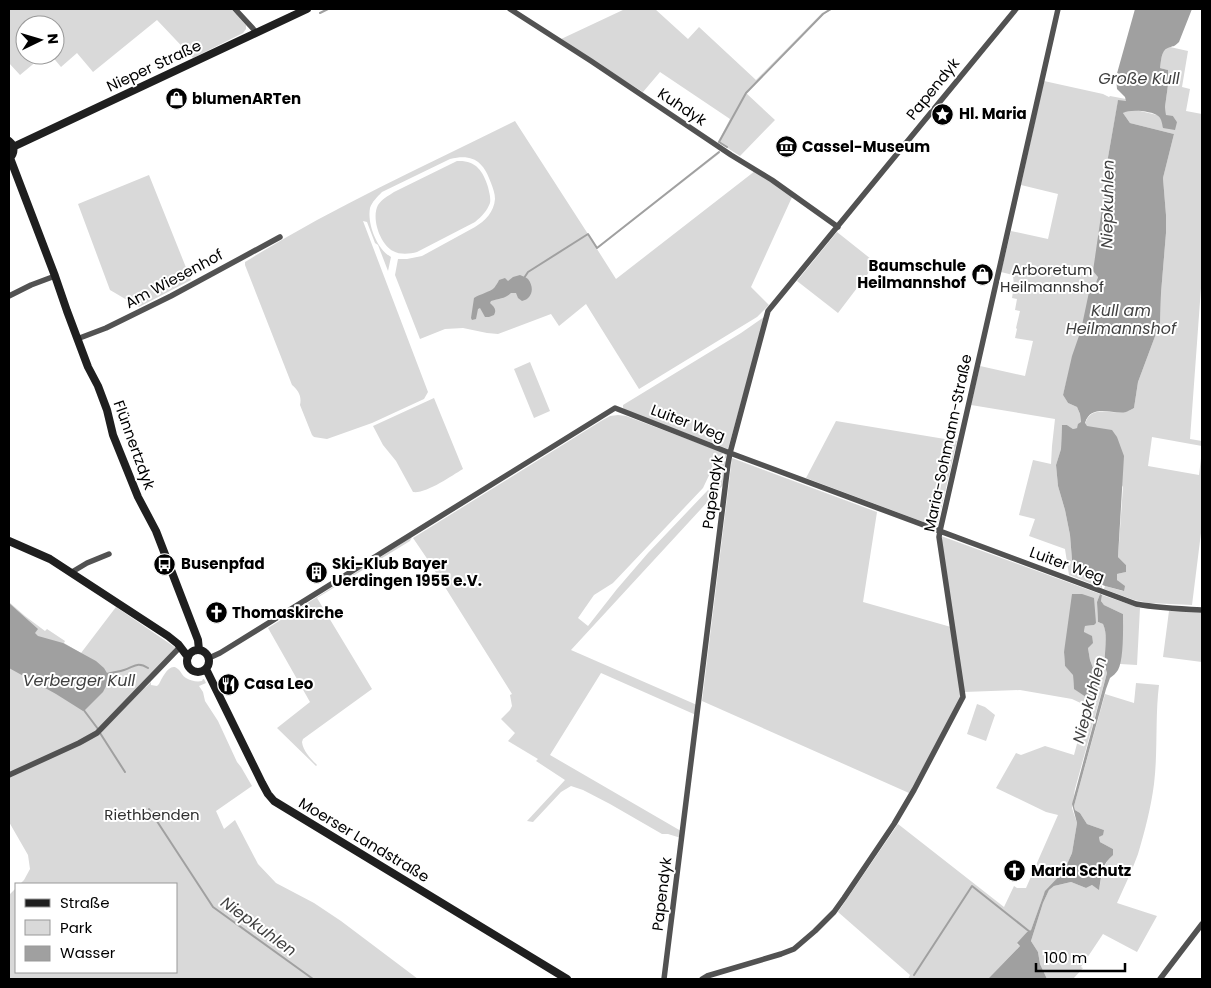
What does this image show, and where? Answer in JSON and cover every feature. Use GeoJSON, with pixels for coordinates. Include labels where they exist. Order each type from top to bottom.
{"type":"FeatureCollection","features":[{"type":"Feature","properties":{"kind":"main road","name":"Nieper Straße"},"geometry":{"type":"LineString","coordinates":[[9,158],[13,153],[11,144],[307,9]]}},
{"type":"Feature","properties":{"kind":"main road","name":"Flünnertzdyk"},"geometry":{"type":"LineString","coordinates":[[9,158],[55,276],[77,339],[109,414],[113,435],[134,487],[156,531],[198,640],[200,650]]}},
{"type":"Feature","properties":{"kind":"main road"},"geometry":{"type":"LineString","coordinates":[[9,541],[50,559],[72,572],[159,630],[180,647],[188,657],[188,665],[194,672],[201,672],[209,664],[209,658],[200,650],[193,652],[188,657]]}},
{"type":"Feature","properties":{"kind":"main road","name":"Moerser Landstraße"},"geometry":{"type":"LineString","coordinates":[[206,669],[262,783],[274,800],[567,979]]}},
{"type":"Feature","properties":{"kind":"street"},"geometry":{"type":"LineString","coordinates":[[235,9],[257,33]]}},
{"type":"Feature","properties":{"kind":"street","name":"Kuhdyk"},"geometry":{"type":"LineString","coordinates":[[510,9],[772,180],[838,227]]}},
{"type":"Feature","properties":{"kind":"street","name":"Papendyk"},"geometry":{"type":"LineString","coordinates":[[664,979],[730,453],[768,311],[1016,9]]}},
{"type":"Feature","properties":{"kind":"street","name":"Maria-Sohmann-Straße"},"geometry":{"type":"LineString","coordinates":[[702,979],[794,949],[815,932],[844,898],[894,824],[963,697],[939,537],[1058,9]]}},
{"type":"Feature","properties":{"kind":"street","name":"Am Wiesenhof"},"geometry":{"type":"LineString","coordinates":[[77,339],[106,328],[171,296],[280,237]]}},
{"type":"Feature","properties":{"kind":"street"},"geometry":{"type":"LineString","coordinates":[[9,296],[55,276]]}},
{"type":"Feature","properties":{"kind":"street","name":"Luiter Weg"},"geometry":{"type":"LineString","coordinates":[[209,658],[616,408],[730,453],[1136,604],[1173,609],[1202,610]]}},
{"type":"Feature","properties":{"kind":"street"},"geometry":{"type":"LineString","coordinates":[[72,572],[87,563],[109,554]]}},
{"type":"Feature","properties":{"kind":"street"},"geometry":{"type":"LineString","coordinates":[[9,775],[79,743],[99,731],[180,647]]}},
{"type":"Feature","properties":{"kind":"street"},"geometry":{"type":"LineString","coordinates":[[1160,979],[1202,924]]}},
{"type":"Feature","properties":{"kind":"green space"},"geometry":{"type":"Polygon","coordinates":[[[9,9],[231,9],[246,25],[243,33],[193,58],[157,20],[93,72],[77,53],[65,64],[65,15],[15,15],[15,65],[32,65],[20,75],[9,63],[9,9]]]}},
{"type":"Feature","properties":{"kind":"green space"},"geometry":{"type":"Polygon","coordinates":[[[625,9],[655,9],[688,39],[699,27],[756,80],[822,13],[833,9],[824,14],[746,93],[775,120],[740,156],[718,142],[730,119],[660,72],[643,92],[559,40],[625,9]]]}},
{"type":"Feature","properties":{"kind":"green space"},"geometry":{"type":"Polygon","coordinates":[[[1170,47],[1188,51],[1182,87],[1190,89],[1186,111],[1202,114],[1202,274],[1190,439],[1202,441],[1202,446],[1152,437],[1148,466],[1199,475],[1202,450],[1202,525],[1192,605],[1149,603],[1134,600],[1104,589],[1105,586],[1123,591],[1117,580],[1117,574],[1126,572],[1126,565],[1118,557],[1123,487],[1085,424],[1092,414],[1097,412],[1121,412],[1134,408],[1138,382],[1160,323],[1166,233],[1163,178],[1174,134],[1130,123],[1123,113],[1127,110],[1136,110],[1177,122],[1173,116],[1166,116],[1168,70],[1160,68],[1163,53],[1170,47]]]}},
{"type":"Feature","properties":{"kind":"green space","name":"Arboretum Heilmannshof"},"geometry":{"type":"Polygon","coordinates":[[[1044,81],[1109,97],[1126,99],[1126,101],[1118,101],[1107,163],[1098,277],[1073,356],[1063,395],[1068,403],[1077,407],[1081,423],[1077,428],[1073,429],[1067,425],[1062,425],[1061,449],[1056,465],[1058,486],[1070,535],[1073,572],[1102,584],[1102,588],[1069,575],[1065,549],[1029,536],[1035,519],[1019,515],[1033,460],[1051,464],[1055,419],[971,405],[980,366],[1025,376],[1033,341],[1015,338],[1020,311],[1015,310],[1017,299],[1012,298],[1013,275],[1001,272],[1011,231],[1048,239],[1058,194],[1021,185],[1044,81]]]}},
{"type":"Feature","properties":{"kind":"green space"},"geometry":{"type":"Polygon","coordinates":[[[515,121],[597,248],[720,153],[597,249],[616,279],[755,171],[793,195],[751,287],[769,305],[757,317],[639,389],[586,304],[559,326],[551,314],[498,334],[463,328],[445,329],[420,339],[395,275],[398,259],[422,256],[475,227],[488,216],[494,204],[495,197],[492,187],[481,165],[471,158],[458,157],[450,159],[382,192],[372,204],[369,214],[374,235],[381,248],[391,257],[388,271],[367,222],[363,221],[428,392],[424,399],[372,423],[327,439],[314,437],[300,405],[299,394],[292,385],[245,262],[344,206],[515,121]]]}},
{"type":"Feature","properties":{"kind":"green space"},"geometry":{"type":"Polygon","coordinates":[[[457,161],[473,164],[484,176],[488,187],[490,203],[484,213],[475,222],[417,252],[399,253],[388,248],[381,237],[376,223],[378,205],[394,192],[457,161]]]}},
{"type":"Feature","properties":{"kind":"green space"},"geometry":{"type":"Polygon","coordinates":[[[149,175],[191,280],[139,307],[110,290],[78,204],[149,175]]]}},
{"type":"Feature","properties":{"kind":"green space"},"geometry":{"type":"Polygon","coordinates":[[[837,232],[876,263],[838,313],[797,281],[837,232]]]}},
{"type":"Feature","properties":{"kind":"green space"},"geometry":{"type":"Polygon","coordinates":[[[764,317],[728,449],[624,410],[623,405],[764,317]]]}},
{"type":"Feature","properties":{"kind":"green space"},"geometry":{"type":"Polygon","coordinates":[[[530,362],[550,411],[534,418],[514,369],[530,362]]]}},
{"type":"Feature","properties":{"kind":"green space"},"geometry":{"type":"Polygon","coordinates":[[[434,398],[463,469],[425,490],[413,492],[396,461],[383,445],[373,426],[434,398]]]}},
{"type":"Feature","properties":{"kind":"green space"},"geometry":{"type":"Polygon","coordinates":[[[610,416],[626,416],[727,454],[726,458],[713,462],[712,469],[703,488],[613,583],[594,595],[578,618],[588,626],[648,553],[708,490],[719,464],[728,461],[724,484],[571,650],[697,705],[696,715],[601,673],[550,755],[681,831],[681,838],[662,834],[610,804],[571,786],[561,792],[533,822],[527,821],[565,780],[536,761],[538,759],[508,741],[515,733],[501,719],[512,706],[510,695],[512,694],[413,538],[601,421],[610,416]]]}},
{"type":"Feature","properties":{"kind":"green space"},"geometry":{"type":"Polygon","coordinates":[[[836,421],[957,441],[937,527],[806,478],[836,421]]]}},
{"type":"Feature","properties":{"kind":"green space"},"geometry":{"type":"Polygon","coordinates":[[[732,458],[877,512],[863,602],[951,627],[962,697],[909,793],[702,701],[732,458]]]}},
{"type":"Feature","properties":{"kind":"green space"},"geometry":{"type":"Polygon","coordinates":[[[941,536],[1100,594],[1097,602],[1098,622],[1103,624],[1105,630],[1107,673],[1075,789],[1072,808],[1077,823],[1072,853],[1064,871],[1044,894],[1031,930],[1017,944],[1020,946],[988,979],[908,979],[910,975],[838,912],[898,824],[1004,907],[1014,886],[1026,888],[1058,815],[1046,812],[996,788],[1016,753],[1021,755],[1045,746],[1074,755],[1087,706],[1072,699],[1020,690],[964,692],[941,536]],[[1094,598],[1064,652],[1065,666],[1073,674],[1074,689],[1098,681],[1090,660],[1088,648],[1092,637],[1084,633],[1085,626],[1094,625],[1094,598]]]}},
{"type":"Feature","properties":{"kind":"green space"},"geometry":{"type":"Polygon","coordinates":[[[412,537],[410,541],[317,598],[372,689],[303,739],[304,749],[316,766],[277,728],[310,702],[268,628],[412,537]]]}},
{"type":"Feature","properties":{"kind":"green space"},"geometry":{"type":"Polygon","coordinates":[[[1102,595],[1140,608],[1137,665],[1120,664],[1123,614],[1104,605],[1101,601],[1102,595]]]}},
{"type":"Feature","properties":{"kind":"green space","name":"Riethbenden"},"geometry":{"type":"Polygon","coordinates":[[[9,602],[45,631],[47,629],[65,641],[64,643],[81,653],[116,607],[176,648],[144,688],[151,682],[151,685],[157,686],[172,667],[178,669],[190,680],[202,681],[204,679],[206,683],[199,686],[205,701],[218,721],[237,762],[252,786],[216,811],[224,829],[235,820],[258,864],[276,883],[314,903],[341,921],[418,979],[9,979],[9,895],[15,889],[15,973],[178,973],[178,883],[21,883],[30,869],[28,855],[9,822],[9,602]]]}},
{"type":"Feature","properties":{"kind":"green space"},"geometry":{"type":"Polygon","coordinates":[[[1169,611],[1202,612],[1202,662],[1163,657],[1169,611]]]}},
{"type":"Feature","properties":{"kind":"green space"},"geometry":{"type":"Polygon","coordinates":[[[1136,683],[1159,685],[1154,784],[1141,845],[1117,903],[1157,916],[1137,952],[1103,934],[1081,967],[1083,968],[1073,979],[1047,979],[1040,964],[1038,952],[1031,941],[1049,890],[1054,886],[1071,882],[1086,888],[1092,885],[1099,889],[1103,870],[1113,849],[1100,842],[1099,837],[1104,830],[1087,824],[1080,813],[1075,810],[1074,806],[1105,694],[1134,703],[1136,683]]]}},
{"type":"Feature","properties":{"kind":"green space"},"geometry":{"type":"Polygon","coordinates":[[[977,704],[985,707],[995,715],[986,741],[967,734],[977,704]]]}},
{"type":"Feature","properties":{"kind":"water","name":"Kull am Heilmannshof"},"geometry":{"type":"Polygon","coordinates":[[[1135,9],[1192,9],[1179,42],[1164,51],[1160,68],[1168,70],[1165,107],[1166,115],[1173,116],[1177,122],[1175,130],[1163,128],[1162,122],[1155,114],[1136,111],[1123,113],[1130,123],[1174,134],[1163,178],[1166,233],[1160,323],[1138,382],[1134,408],[1121,413],[1103,411],[1092,413],[1085,423],[1087,426],[1112,430],[1117,437],[1124,456],[1118,557],[1126,565],[1126,572],[1117,574],[1117,580],[1125,586],[1124,591],[1105,586],[1073,572],[1070,535],[1058,486],[1056,465],[1061,449],[1062,425],[1067,425],[1073,429],[1077,428],[1081,422],[1077,407],[1068,403],[1063,395],[1072,356],[1081,330],[1089,292],[1093,291],[1098,277],[1093,271],[1107,163],[1118,100],[1126,101],[1125,97],[1117,89],[1116,77],[1135,9]]]}},
{"type":"Feature","properties":{"kind":"water"},"geometry":{"type":"Polygon","coordinates":[[[520,275],[530,282],[532,289],[528,298],[522,301],[516,293],[511,293],[491,301],[490,303],[495,310],[494,315],[485,317],[480,308],[478,309],[476,319],[472,320],[474,298],[492,289],[499,280],[505,278],[508,281],[520,275]]]}},
{"type":"Feature","properties":{"kind":"water"},"geometry":{"type":"Polygon","coordinates":[[[1072,594],[1082,594],[1094,598],[1096,623],[1085,626],[1084,632],[1092,636],[1093,643],[1088,648],[1090,660],[1098,681],[1095,696],[1086,697],[1074,689],[1073,675],[1065,666],[1064,652],[1072,594]]]}},
{"type":"Feature","properties":{"kind":"water"},"geometry":{"type":"Polygon","coordinates":[[[1100,594],[1102,595],[1101,601],[1104,605],[1123,614],[1123,643],[1120,665],[1110,678],[1106,689],[1074,806],[1075,810],[1080,813],[1087,824],[1104,830],[1103,835],[1099,837],[1100,842],[1113,849],[1113,855],[1104,867],[1099,890],[1092,885],[1086,888],[1071,882],[1054,886],[1049,890],[1031,941],[1038,952],[1040,964],[1047,979],[988,979],[1020,946],[1017,943],[1031,930],[1045,891],[1064,871],[1072,853],[1077,823],[1072,804],[1107,673],[1105,667],[1105,630],[1103,624],[1098,622],[1097,602],[1100,594]]]}},
{"type":"Feature","properties":{"kind":"water","name":"Verberger Kull"},"geometry":{"type":"Polygon","coordinates":[[[9,603],[38,629],[35,633],[38,636],[63,643],[96,661],[104,668],[110,678],[103,692],[85,710],[83,711],[9,668],[9,603]]]}},
{"type":"Feature","properties":{"kind":"waterway"},"geometry":{"type":"LineString","coordinates":[[320,13],[328,9]]}},
{"type":"Feature","properties":{"kind":"waterway"},"geometry":{"type":"LineString","coordinates":[[727,147],[719,142],[746,93],[823,14],[831,9]]}},
{"type":"Feature","properties":{"kind":"waterway"},"geometry":{"type":"LineString","coordinates":[[524,278],[528,272],[588,234],[597,248],[719,152]]}},
{"type":"Feature","properties":{"kind":"waterway"},"geometry":{"type":"LineString","coordinates":[[107,674],[122,671],[136,665],[148,668]]}},
{"type":"Feature","properties":{"kind":"waterway","name":"Niepkuhlen"},"geometry":{"type":"LineString","coordinates":[[83,709],[98,729]]}},
{"type":"Feature","properties":{"kind":"waterway","name":"Niepkuhlen"},"geometry":{"type":"LineString","coordinates":[[100,733],[125,772]]}},
{"type":"Feature","properties":{"kind":"waterway","name":"Niepkuhlen"},"geometry":{"type":"LineString","coordinates":[[149,809],[213,907],[313,979]]}},
{"type":"Feature","properties":{"kind":"waterway"},"geometry":{"type":"LineString","coordinates":[[914,975],[972,886],[1030,932]]}},
{"type":"Feature","properties":{"kind":"place","name":"blumenARTen"},"geometry":{"type":"Point","coordinates":[176,99]}},
{"type":"Feature","properties":{"kind":"place","name":"Hl. Maria"},"geometry":{"type":"Point","coordinates":[943,114]}},
{"type":"Feature","properties":{"kind":"place","name":"Cassel-Museum"},"geometry":{"type":"Point","coordinates":[786,147]}},
{"type":"Feature","properties":{"kind":"place","name":"Baumschule Heilmannshof"},"geometry":{"type":"Point","coordinates":[982,275]}},
{"type":"Feature","properties":{"kind":"place","name":"Busenpfad"},"geometry":{"type":"Point","coordinates":[165,564]}},
{"type":"Feature","properties":{"kind":"place","name":"Ski-Klub Bayer Uerdingen 1955 e.V."},"geometry":{"type":"Point","coordinates":[316,573]}},
{"type":"Feature","properties":{"kind":"place","name":"Thomaskirche"},"geometry":{"type":"Point","coordinates":[216,613]}},
{"type":"Feature","properties":{"kind":"place","name":"Casa Leo"},"geometry":{"type":"Point","coordinates":[228,684]}},
{"type":"Feature","properties":{"kind":"place","name":"Maria Schutz"},"geometry":{"type":"Point","coordinates":[1015,871]}},
{"type":"Feature","properties":{"kind":"water label","name":"Große Kull"},"geometry":{"type":"Point","coordinates":[1139,78]}}]}
